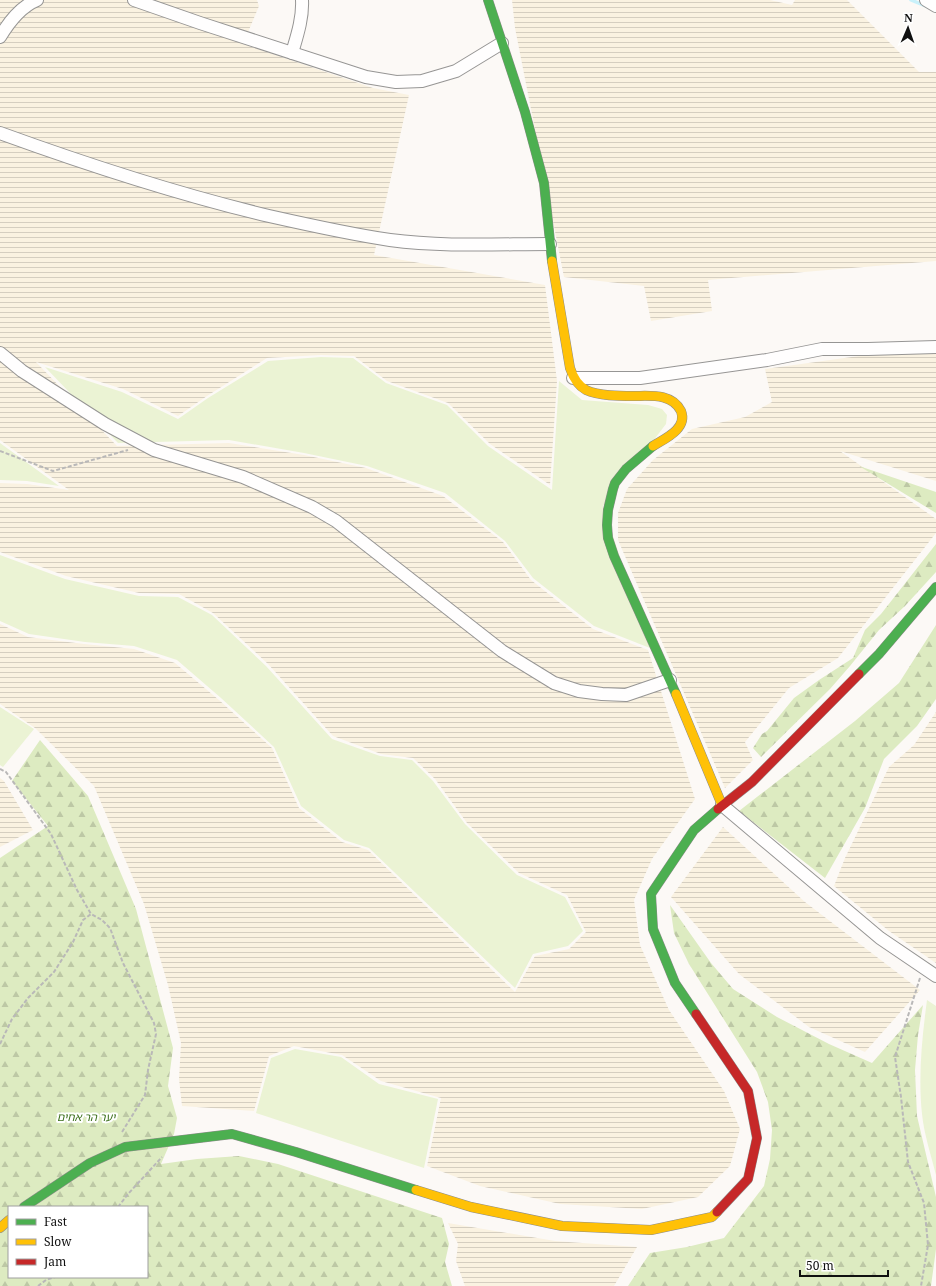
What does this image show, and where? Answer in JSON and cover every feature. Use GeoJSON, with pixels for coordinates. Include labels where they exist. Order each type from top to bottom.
{"type":"FeatureCollection","features":[{"type":"Feature","properties":{"kind":"main road"},"geometry":{"type":"LineString","coordinates":[[488,0],[525,112],[544,183],[550,244],[570,368],[573,378],[579,386],[596,393],[658,396],[674,404],[680,409],[682,415],[680,427],[630,464],[615,484],[610,502],[607,524],[608,537],[614,556],[670,680],[722,805]]}},
{"type":"Feature","properties":{"kind":"main road"},"geometry":{"type":"LineString","coordinates":[[26,1206],[90,1163],[125,1147],[232,1134],[296,1152],[471,1207],[562,1226],[651,1230],[712,1217],[748,1179],[757,1138],[748,1091],[675,983],[653,929],[651,894],[694,830],[722,805],[752,782],[874,660],[936,587]]}},
{"type":"Feature","properties":{"kind":"main road"},"geometry":{"type":"LineString","coordinates":[[0,1228],[8,1221]]}},
{"type":"Feature","properties":{"kind":"street"},"geometry":{"type":"LineString","coordinates":[[0,37],[10,20],[31,2],[37,0]]}},
{"type":"Feature","properties":{"kind":"street"},"geometry":{"type":"LineString","coordinates":[[134,0],[366,77],[396,82],[422,82],[456,71],[502,43]]}},
{"type":"Feature","properties":{"kind":"street"},"geometry":{"type":"LineString","coordinates":[[292,53],[300,26],[303,8],[302,0]]}},
{"type":"Feature","properties":{"kind":"street"},"geometry":{"type":"LineString","coordinates":[[926,0],[936,6]]}},
{"type":"Feature","properties":{"kind":"street"},"geometry":{"type":"LineString","coordinates":[[0,133],[59,154],[208,201],[314,227],[391,240],[446,245],[550,244]]}},
{"type":"Feature","properties":{"kind":"street"},"geometry":{"type":"LineString","coordinates":[[573,378],[640,378],[767,360],[822,348],[868,349],[936,347]]}},
{"type":"Feature","properties":{"kind":"street"},"geometry":{"type":"LineString","coordinates":[[0,353],[22,370],[105,424],[154,450],[243,477],[318,511],[336,521],[502,651],[554,683],[579,691],[626,695],[670,680]]}},
{"type":"Feature","properties":{"kind":"street"},"geometry":{"type":"LineString","coordinates":[[722,805],[880,938],[936,976]]}},
{"type":"Feature","properties":{"kind":"path"},"geometry":{"type":"LineString","coordinates":[[0,451],[53,471],[108,456],[144,444]]}},
{"type":"Feature","properties":{"kind":"path"},"geometry":{"type":"LineString","coordinates":[[0,769],[6,772],[51,834],[77,890],[91,914],[102,920],[110,928],[123,963],[154,1023],[156,1034],[148,1070],[145,1095],[119,1137],[125,1147]]}},
{"type":"Feature","properties":{"kind":"path"},"geometry":{"type":"LineString","coordinates":[[0,1044],[12,1019],[28,998],[54,972],[73,942],[83,920],[91,914]]}},
{"type":"Feature","properties":{"kind":"path"},"geometry":{"type":"LineString","coordinates":[[922,1286],[928,1245],[924,1203],[908,1162],[895,1058],[924,968]]}},
{"type":"Feature","properties":{"kind":"path"},"geometry":{"type":"LineString","coordinates":[[119,1206],[163,1156]]}},
{"type":"Feature","properties":{"kind":"path"},"geometry":{"type":"LineString","coordinates":[[38,1286],[46,1280],[52,1278]]}},
{"type":"Feature","properties":{"kind":"shaded area"},"geometry":{"type":"Polygon","coordinates":[[[0,0],[257,0],[259,6],[243,44],[373,88],[409,95],[374,255],[545,285],[557,381],[550,485],[490,444],[448,403],[387,381],[354,356],[321,355],[267,358],[178,416],[123,389],[36,362],[117,446],[229,443],[304,455],[366,468],[443,496],[503,542],[531,580],[593,629],[648,650],[695,799],[652,859],[634,900],[640,945],[669,1010],[724,1091],[740,1129],[730,1166],[698,1197],[642,1209],[560,1204],[480,1186],[427,1166],[441,1098],[381,1081],[342,1055],[294,1046],[269,1056],[254,1111],[182,1106],[179,1079],[181,1043],[168,985],[144,904],[94,786],[35,728],[0,704],[0,624],[28,637],[134,649],[175,663],[272,748],[299,808],[342,842],[368,850],[515,992],[535,956],[569,949],[586,932],[567,895],[519,873],[467,823],[435,779],[413,758],[381,754],[333,736],[268,664],[213,613],[179,594],[139,593],[66,576],[0,552],[0,483],[27,484],[69,490],[0,440],[0,0]]]}},
{"type":"Feature","properties":{"kind":"shaded area"},"geometry":{"type":"Polygon","coordinates":[[[512,0],[770,0],[792,5],[795,0],[847,0],[919,72],[936,72],[936,261],[708,280],[712,311],[651,321],[644,286],[564,277],[515,28],[512,0]]]}},
{"type":"Feature","properties":{"kind":"shaded area"},"geometry":{"type":"Polygon","coordinates":[[[936,352],[936,481],[840,451],[936,519],[936,533],[838,658],[789,688],[745,742],[753,760],[725,788],[618,540],[618,513],[627,489],[653,460],[692,429],[745,417],[772,402],[765,369],[859,356],[936,352]]]}},
{"type":"Feature","properties":{"kind":"shaded area"},"geometry":{"type":"Polygon","coordinates":[[[936,712],[936,963],[889,931],[834,886],[845,858],[889,767],[914,745],[936,712]]]}},
{"type":"Feature","properties":{"kind":"shaded area"},"geometry":{"type":"Polygon","coordinates":[[[0,778],[4,781],[33,830],[0,847],[0,778]]]}},
{"type":"Feature","properties":{"kind":"shaded area"},"geometry":{"type":"Polygon","coordinates":[[[723,827],[805,902],[920,990],[865,1052],[809,1027],[739,974],[671,897],[723,827]]]}},
{"type":"Feature","properties":{"kind":"shaded area"},"geometry":{"type":"Polygon","coordinates":[[[448,1223],[555,1241],[637,1247],[614,1286],[465,1286],[456,1261],[458,1244],[448,1223]]]}},
{"type":"Feature","properties":{"kind":"green space"},"geometry":{"type":"Polygon","coordinates":[[[321,357],[353,358],[386,383],[447,405],[488,446],[552,490],[559,381],[582,400],[648,405],[662,409],[667,415],[666,424],[603,506],[650,648],[594,626],[533,578],[505,541],[445,493],[367,466],[229,440],[118,443],[45,367],[122,392],[178,419],[208,398],[268,361],[321,357]]]}},
{"type":"Feature","properties":{"kind":"green space"},"geometry":{"type":"Polygon","coordinates":[[[0,443],[59,486],[27,481],[0,480],[0,443]]]}},
{"type":"Feature","properties":{"kind":"green space"},"geometry":{"type":"Polygon","coordinates":[[[859,466],[936,492],[936,513],[859,466]]]}},
{"type":"Feature","properties":{"kind":"green space"},"geometry":{"type":"Polygon","coordinates":[[[936,544],[936,572],[905,606],[879,630],[830,689],[761,757],[753,748],[762,734],[767,731],[794,698],[853,658],[865,630],[881,614],[936,544]]]}},
{"type":"Feature","properties":{"kind":"green space"},"geometry":{"type":"Polygon","coordinates":[[[0,555],[65,579],[139,596],[178,597],[212,615],[266,666],[332,739],[380,756],[412,760],[433,781],[465,824],[517,875],[565,897],[583,931],[568,946],[533,954],[515,988],[369,848],[344,840],[301,806],[274,747],[177,660],[134,646],[85,642],[29,634],[0,621],[0,555]]]}},
{"type":"Feature","properties":{"kind":"green space"},"geometry":{"type":"Polygon","coordinates":[[[936,625],[936,699],[917,726],[884,759],[865,808],[825,878],[739,811],[855,721],[899,683],[936,625]]]}},
{"type":"Feature","properties":{"kind":"green space"},"geometry":{"type":"Polygon","coordinates":[[[0,707],[34,729],[3,767],[0,765],[0,707]]]}},
{"type":"Feature","properties":{"kind":"green space","name":"יער הר אחים"},"geometry":{"type":"Polygon","coordinates":[[[40,740],[88,796],[136,909],[173,1048],[168,1086],[177,1118],[174,1134],[161,1164],[197,1159],[239,1156],[278,1164],[442,1218],[449,1244],[445,1262],[452,1286],[0,1286],[0,858],[48,826],[12,781],[40,740]]]}},
{"type":"Feature","properties":{"kind":"green space"},"geometry":{"type":"Polygon","coordinates":[[[670,905],[711,963],[733,989],[777,1017],[829,1044],[872,1063],[923,1005],[918,1035],[915,1070],[917,1116],[936,1197],[936,1249],[931,1286],[628,1286],[650,1253],[687,1247],[724,1238],[764,1186],[770,1159],[772,1130],[768,1102],[757,1072],[689,964],[674,933],[670,905]]]}},
{"type":"Feature","properties":{"kind":"green space"},"geometry":{"type":"Polygon","coordinates":[[[927,1000],[936,1006],[936,1175],[924,1129],[920,1086],[921,1057],[927,1000]]]}},
{"type":"Feature","properties":{"kind":"green space"},"geometry":{"type":"Polygon","coordinates":[[[295,1049],[341,1057],[379,1084],[438,1099],[424,1168],[256,1113],[271,1058],[295,1049]]]}},
{"type":"Feature","properties":{"kind":"waterway"},"geometry":{"type":"LineString","coordinates":[[911,0],[928,7]]}},
{"type":"Feature","properties":{"kind":"traffic: fast"},"geometry":{"type":"LineString","coordinates":[[488,0],[525,112],[544,183],[552,261]]}},
{"type":"Feature","properties":{"kind":"traffic: fast"},"geometry":{"type":"LineString","coordinates":[[653,446],[626,469],[615,483],[608,510],[608,538],[614,556],[676,694]]}},
{"type":"Feature","properties":{"kind":"traffic: fast"},"geometry":{"type":"LineString","coordinates":[[859,674],[879,654],[936,587]]}},
{"type":"Feature","properties":{"kind":"traffic: fast"},"geometry":{"type":"LineString","coordinates":[[696,1014],[675,983],[653,929],[651,894],[694,830],[718,809]]}},
{"type":"Feature","properties":{"kind":"traffic: fast"},"geometry":{"type":"LineString","coordinates":[[26,1206],[90,1163],[125,1147],[232,1134],[296,1152],[416,1190]]}},
{"type":"Feature","properties":{"kind":"traffic: slow"},"geometry":{"type":"LineString","coordinates":[[552,261],[570,368],[578,383],[586,390],[603,395],[654,396],[666,398],[677,405],[681,411],[681,423],[678,428],[669,437],[653,446]]}},
{"type":"Feature","properties":{"kind":"traffic: slow"},"geometry":{"type":"LineString","coordinates":[[676,694],[722,805]]}},
{"type":"Feature","properties":{"kind":"traffic: slow"},"geometry":{"type":"LineString","coordinates":[[416,1190],[471,1207],[562,1226],[651,1230],[712,1217],[717,1212]]}},
{"type":"Feature","properties":{"kind":"traffic: slow"},"geometry":{"type":"LineString","coordinates":[[0,1228],[8,1221]]}},
{"type":"Feature","properties":{"kind":"traffic: jam"},"geometry":{"type":"LineString","coordinates":[[718,809],[752,782],[859,674]]}},
{"type":"Feature","properties":{"kind":"traffic: jam"},"geometry":{"type":"LineString","coordinates":[[696,1014],[748,1091],[757,1138],[748,1179],[717,1212]]}}]}
